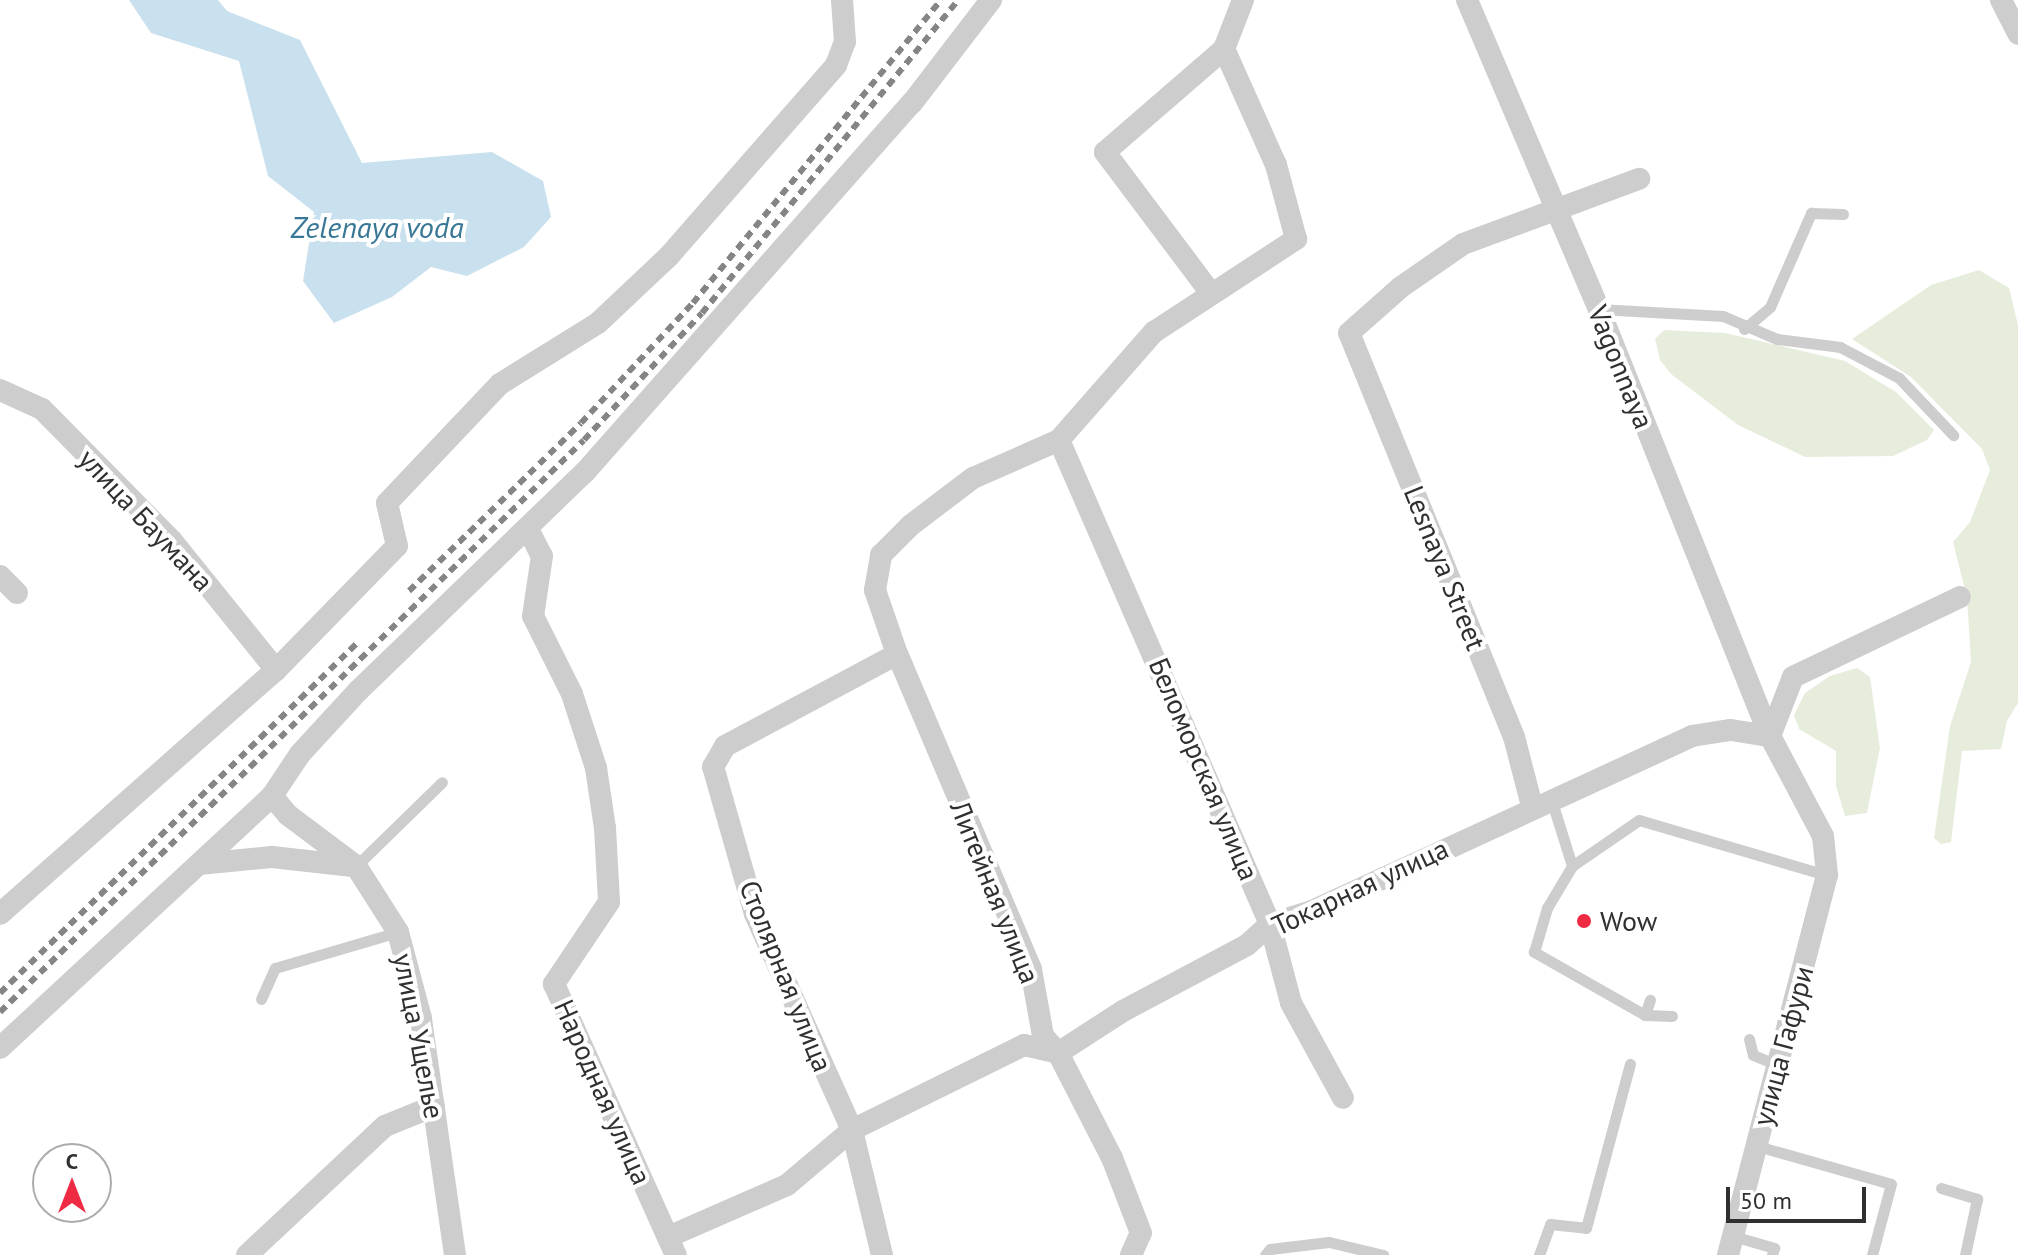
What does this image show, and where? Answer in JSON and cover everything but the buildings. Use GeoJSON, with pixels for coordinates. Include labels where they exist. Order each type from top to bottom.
{"type":"FeatureCollection","features":[{"type":"Feature","properties":{"kind":"street"},"geometry":{"type":"LineString","coordinates":[[0,914],[276,670],[397,546],[387,503],[500,384],[598,323],[638,285],[804,108],[836,65],[845,42],[842,0]]}},
{"type":"Feature","properties":{"kind":"street"},"geometry":{"type":"LineString","coordinates":[[0,1048],[272,796],[300,754],[358,691],[528,529],[737,304],[912,103],[991,0]]}},
{"type":"Feature","properties":{"kind":"street"},"geometry":{"type":"LineString","coordinates":[[1210,292],[1105,152],[1224,49],[1243,0]]}},
{"type":"Feature","properties":{"kind":"street","name":"Vagonnaya"},"geometry":{"type":"LineString","coordinates":[[1467,0],[1599,309],[1770,736],[1823,836]]}},
{"type":"Feature","properties":{"kind":"street"},"geometry":{"type":"LineString","coordinates":[[2001,0],[2018,34]]}},
{"type":"Feature","properties":{"kind":"street"},"geometry":{"type":"LineString","coordinates":[[1059,440],[1154,332],[1210,292],[1296,239],[1276,165],[1224,49]]}},
{"type":"Feature","properties":{"kind":"street"},"geometry":{"type":"LineString","coordinates":[[1557,213],[1639,179]]}},
{"type":"Feature","properties":{"kind":"street","name":"Lesnaya Street"},"geometry":{"type":"LineString","coordinates":[[1542,804],[1349,333],[1401,287],[1463,244],[1557,213]]}},
{"type":"Feature","properties":{"kind":"street","name":"улица Баумана"},"geometry":{"type":"LineString","coordinates":[[0,390],[42,409],[172,541],[276,670]]}},
{"type":"Feature","properties":{"kind":"street","name":"Литейная улица"},"geometry":{"type":"LineString","coordinates":[[1059,440],[973,478],[911,525],[881,555],[875,590],[897,654],[1031,969],[1043,1036],[1058,1053],[1112,1158],[1141,1233],[1131,1255]]}},
{"type":"Feature","properties":{"kind":"street","name":"Беломорская улица"},"geometry":{"type":"LineString","coordinates":[[1059,440],[1270,924],[1291,1003],[1343,1098]]}},
{"type":"Feature","properties":{"kind":"street","name":"Народная улица"},"geometry":{"type":"LineString","coordinates":[[528,529],[542,556],[533,616],[572,694],[596,768],[605,828],[609,902],[554,984],[672,1246]]}},
{"type":"Feature","properties":{"kind":"street"},"geometry":{"type":"LineString","coordinates":[[0,576],[17,593]]}},
{"type":"Feature","properties":{"kind":"street"},"geometry":{"type":"LineString","coordinates":[[1770,736],[1793,677],[1960,597]]}},
{"type":"Feature","properties":{"kind":"street","name":"Столярная улица"},"geometry":{"type":"LineString","coordinates":[[882,1255],[852,1130],[755,914],[713,767],[725,746],[897,654]]}},
{"type":"Feature","properties":{"kind":"street","name":"Токарная улица"},"geometry":{"type":"LineString","coordinates":[[1058,1053],[1123,1011],[1247,945],[1270,924],[1312,911],[1692,736],[1731,730],[1770,736]]}},
{"type":"Feature","properties":{"kind":"street","name":"улица Ущелье"},"geometry":{"type":"LineString","coordinates":[[272,796],[288,815],[356,866],[398,932],[421,1018],[455,1255]]}},
{"type":"Feature","properties":{"kind":"street","name":"улица Гафури"},"geometry":{"type":"LineString","coordinates":[[1731,1245],[1827,875],[1823,836]]}},
{"type":"Feature","properties":{"kind":"street"},"geometry":{"type":"LineString","coordinates":[[199,864],[272,857],[356,866]]}},
{"type":"Feature","properties":{"kind":"street"},"geometry":{"type":"LineString","coordinates":[[672,1246],[787,1185],[852,1130],[1024,1045],[1058,1053]]}},
{"type":"Feature","properties":{"kind":"street"},"geometry":{"type":"LineString","coordinates":[[247,1255],[385,1126],[434,1106]]}},
{"type":"Feature","properties":{"kind":"lane"},"geometry":{"type":"LineString","coordinates":[[1744,329],[1770,307],[1811,213],[1843,214]]}},
{"type":"Feature","properties":{"kind":"lane"},"geometry":{"type":"LineString","coordinates":[[1599,309],[1723,316],[1744,329],[1777,339],[1840,347],[1899,378],[1953,435]]}},
{"type":"Feature","properties":{"kind":"lane"},"geometry":{"type":"LineString","coordinates":[[356,866],[442,782]]}},
{"type":"Feature","properties":{"kind":"lane"},"geometry":{"type":"LineString","coordinates":[[1542,804],[1572,866]]}},
{"type":"Feature","properties":{"kind":"lane"},"geometry":{"type":"LineString","coordinates":[[1672,1016],[1645,1015],[1534,952],[1547,908],[1572,866],[1639,820],[1827,875]]}},
{"type":"Feature","properties":{"kind":"lane"},"geometry":{"type":"LineString","coordinates":[[261,999],[275,968],[398,932]]}},
{"type":"Feature","properties":{"kind":"lane"},"geometry":{"type":"LineString","coordinates":[[1645,1015],[1650,1000]]}},
{"type":"Feature","properties":{"kind":"lane"},"geometry":{"type":"LineString","coordinates":[[1749,1039],[1753,1055],[1778,1065]]}},
{"type":"Feature","properties":{"kind":"lane"},"geometry":{"type":"LineString","coordinates":[[1539,1255],[1550,1224],[1586,1228],[1630,1064]]}},
{"type":"Feature","properties":{"kind":"lane"},"geometry":{"type":"LineString","coordinates":[[1757,1146],[1891,1184],[1872,1255]]}},
{"type":"Feature","properties":{"kind":"lane"},"geometry":{"type":"LineString","coordinates":[[1941,1188],[1977,1199],[1965,1255]]}},
{"type":"Feature","properties":{"kind":"lane"},"geometry":{"type":"LineString","coordinates":[[1265,1255],[1270,1249],[1329,1242],[1383,1255]]}},
{"type":"Feature","properties":{"kind":"lane"},"geometry":{"type":"LineString","coordinates":[[1731,1245],[1774,1248],[1772,1255]]}},
{"type":"Feature","properties":{"kind":"green space"},"geometry":{"type":"Polygon","coordinates":[[[1979,270],[2009,288],[2018,325],[2018,703],[2007,721],[2001,749],[1962,751],[1951,842],[1941,844],[1934,838],[1950,726],[1971,662],[1967,598],[1953,542],[1970,522],[1990,470],[1982,449],[1911,377],[1852,339],[1931,285],[1979,270]]]}},
{"type":"Feature","properties":{"kind":"green space"},"geometry":{"type":"Polygon","coordinates":[[[1664,330],[1725,333],[1845,361],[1896,392],[1934,430],[1927,440],[1893,456],[1805,457],[1738,425],[1671,374],[1660,360],[1655,339],[1664,330]]]}},
{"type":"Feature","properties":{"kind":"green space"},"geometry":{"type":"Polygon","coordinates":[[[1857,668],[1870,677],[1880,748],[1867,813],[1845,816],[1836,786],[1836,751],[1799,729],[1794,715],[1805,693],[1830,676],[1857,668]]]}},
{"type":"Feature","properties":{"kind":"water","name":"Zelenaya voda"},"geometry":{"type":"Polygon","coordinates":[[[129,0],[218,0],[227,11],[300,40],[362,163],[492,152],[543,181],[551,217],[524,247],[467,276],[431,267],[392,297],[334,323],[303,281],[314,212],[268,176],[239,61],[151,33],[129,0]]]}},
{"type":"Feature","properties":{"kind":"railway"},"geometry":{"type":"LineString","coordinates":[[409,591],[581,423],[693,303],[941,0]]}},
{"type":"Feature","properties":{"kind":"railway"},"geometry":{"type":"LineString","coordinates":[[0,1012],[584,440],[702,313],[958,0]]}},
{"type":"Feature","properties":{"kind":"railway"},"geometry":{"type":"LineString","coordinates":[[0,993],[358,642]]}},
{"type":"Feature","properties":{"kind":"place","name":"Wow"},"geometry":{"type":"Point","coordinates":[1584,921]}}]}
